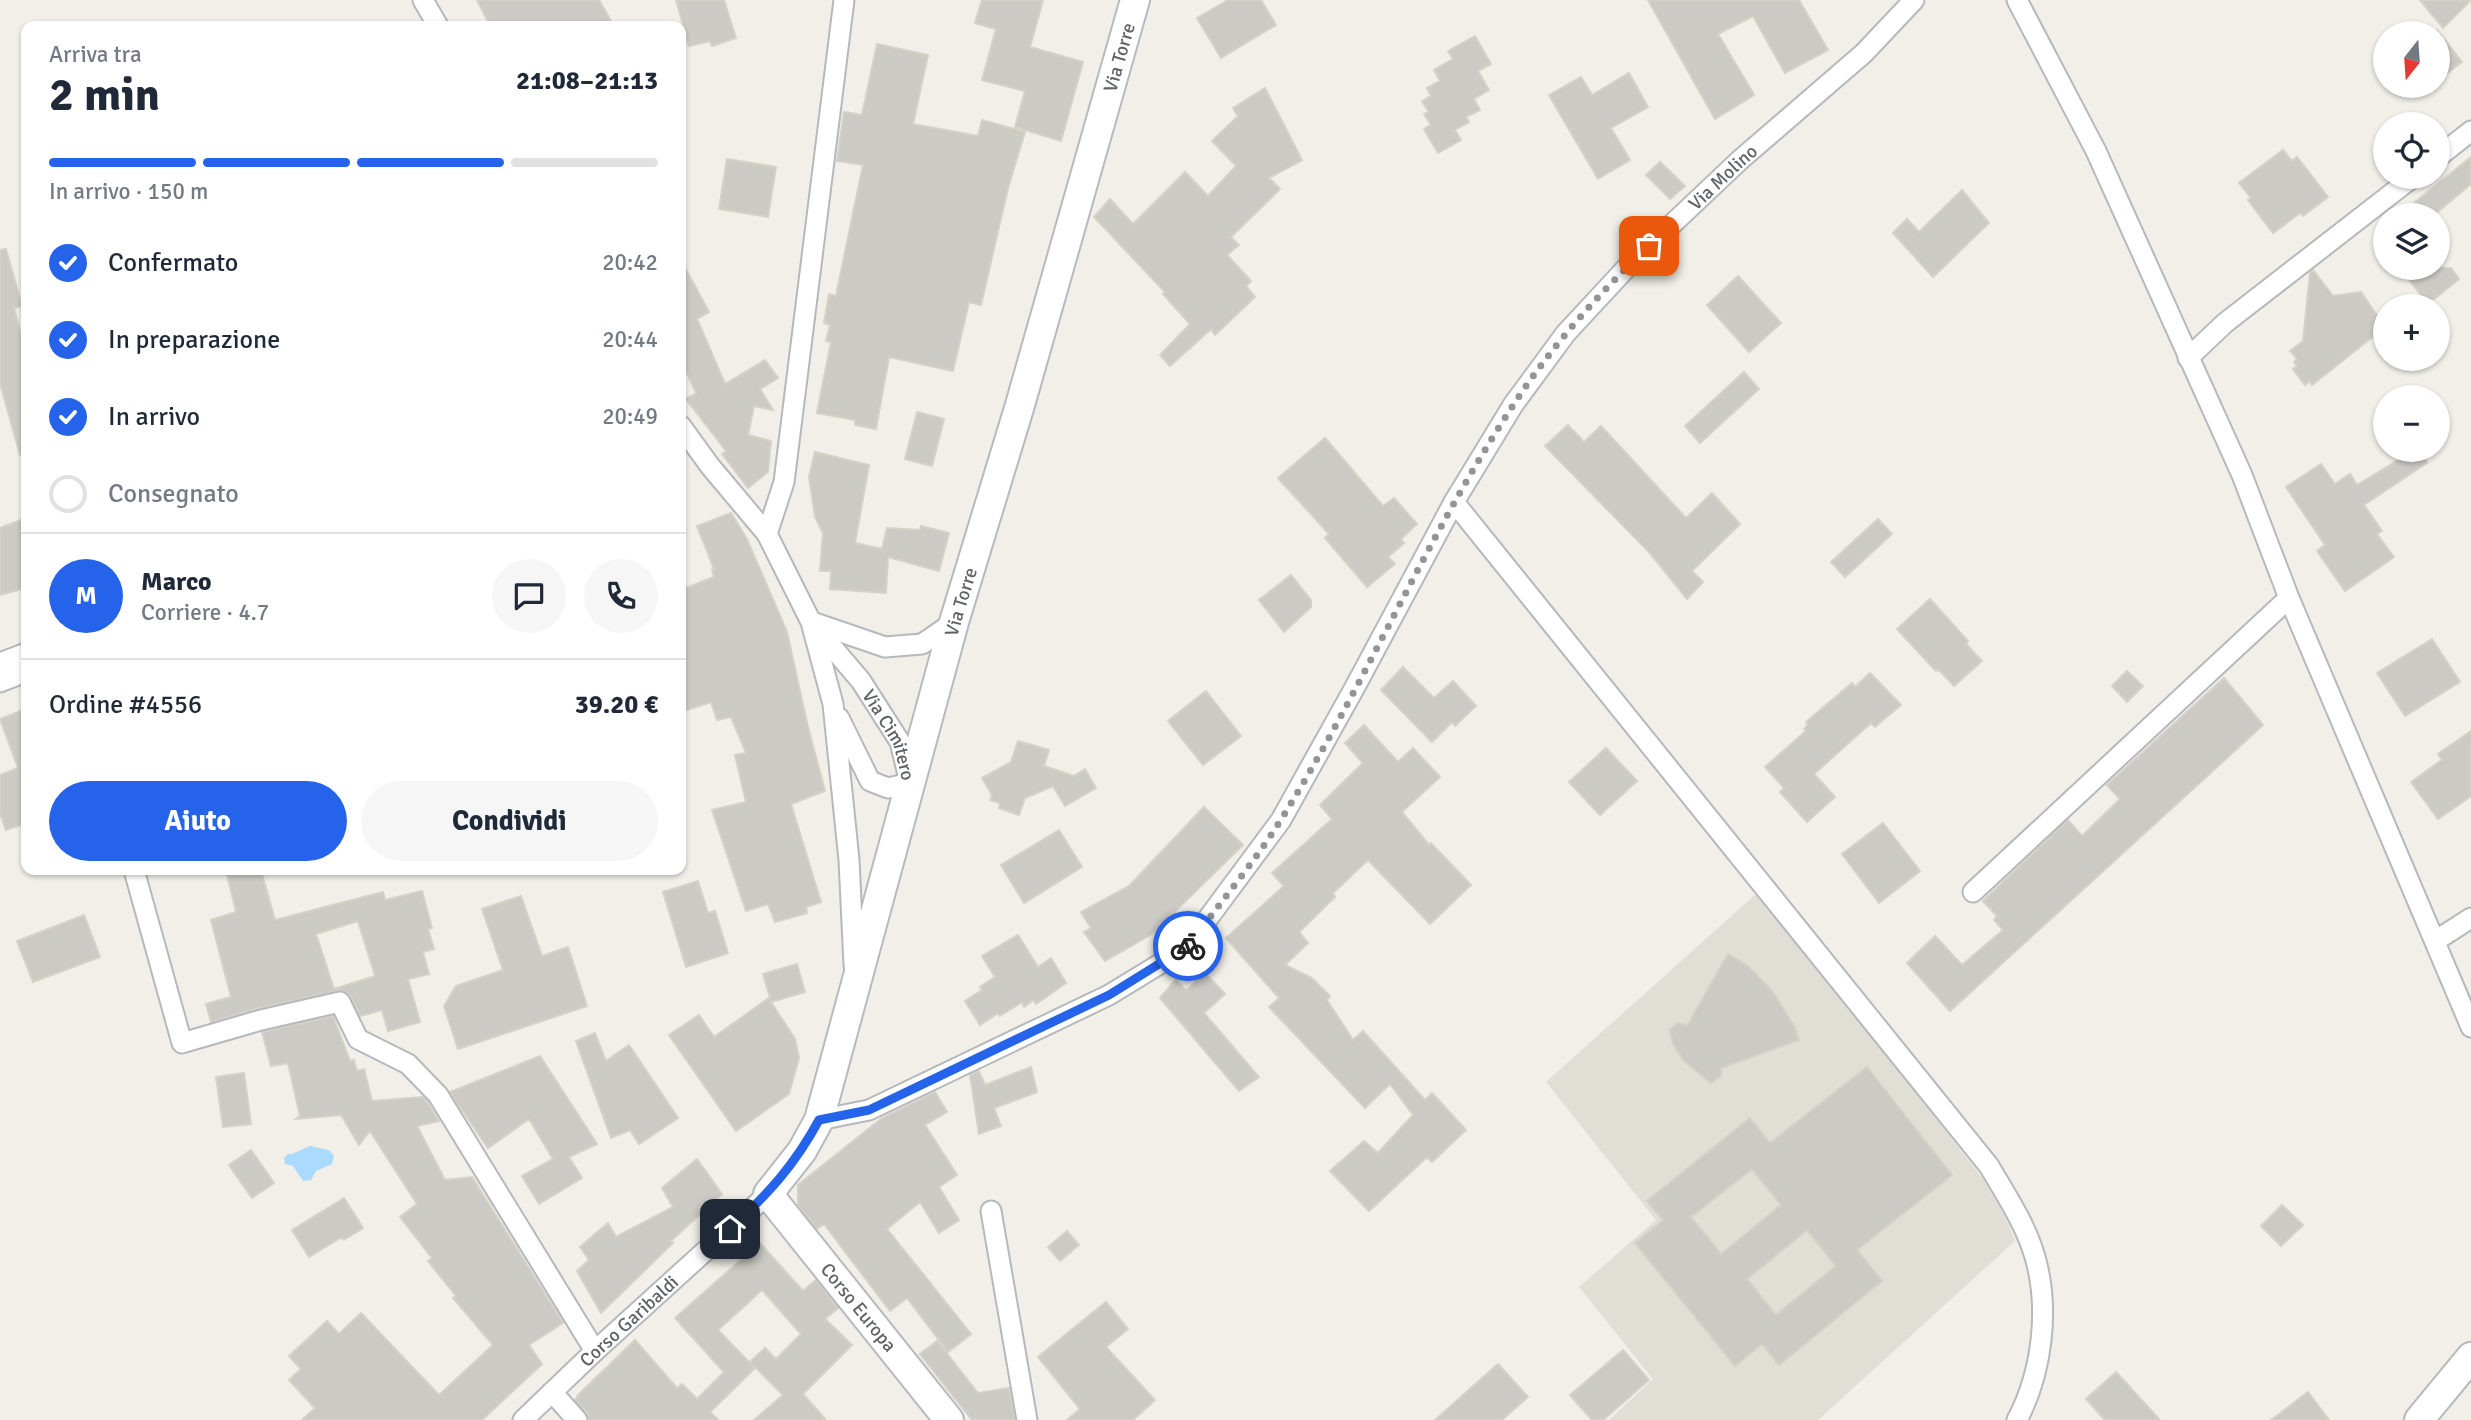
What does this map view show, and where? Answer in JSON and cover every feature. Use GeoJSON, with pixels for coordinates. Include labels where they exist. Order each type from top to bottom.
{"type":"FeatureCollection","features":[{"type":"Feature","properties":{"kind":"main road","name":"Via Torre"},"geometry":{"type":"LineString","coordinates":[[768,1194],[802,1151],[819,1120],[954,622],[1020,405],[1135,0]]}},
{"type":"Feature","properties":{"kind":"main road","name":"Corso Europa"},"geometry":{"type":"LineString","coordinates":[[768,1194],[949,1420]]}},
{"type":"Feature","properties":{"kind":"main road"},"geometry":{"type":"LineString","coordinates":[[2418,1420],[2471,1357]]}},
{"type":"Feature","properties":{"kind":"street"},"geometry":{"type":"LineString","coordinates":[[423,0],[435,21]]}},
{"type":"Feature","properties":{"kind":"street"},"geometry":{"type":"LineString","coordinates":[[767,534],[785,482],[844,0]]}},
{"type":"Feature","properties":{"kind":"street","name":"Via Molino"},"geometry":{"type":"LineString","coordinates":[[819,1120],[869,1110],[1109,995],[1186,948],[1281,820],[1454,502],[1513,405],[1566,334],[1641,253],[1740,160],[1864,53],[1914,0]]}},
{"type":"Feature","properties":{"kind":"street"},"geometry":{"type":"LineString","coordinates":[[2017,0],[2096,151],[2242,475],[2289,598],[2471,1027]]}},
{"type":"Feature","properties":{"kind":"street"},"geometry":{"type":"LineString","coordinates":[[2450,148],[2471,131]]}},
{"type":"Feature","properties":{"kind":"street"},"geometry":{"type":"LineString","coordinates":[[2188,358],[2225,324],[2398,189]]}},
{"type":"Feature","properties":{"kind":"street","name":"Via Cimitero"},"geometry":{"type":"LineString","coordinates":[[686,433],[767,534],[811,622],[833,704],[849,860],[855,983]]}},
{"type":"Feature","properties":{"kind":"street"},"geometry":{"type":"LineString","coordinates":[[1454,502],[1989,1166],[2016,1211],[2035,1258],[2041,1300],[2042,1337],[2035,1371],[2017,1420]]}},
{"type":"Feature","properties":{"kind":"street"},"geometry":{"type":"LineString","coordinates":[[1973,892],[2289,598]]}},
{"type":"Feature","properties":{"kind":"street"},"geometry":{"type":"LineString","coordinates":[[811,622],[885,647],[922,644],[954,622]]}},
{"type":"Feature","properties":{"kind":"street","name":"Via Cimitero"},"geometry":{"type":"LineString","coordinates":[[811,622],[861,681],[900,742],[910,783],[888,788],[870,780],[833,704]]}},
{"type":"Feature","properties":{"kind":"street"},"geometry":{"type":"LineString","coordinates":[[0,663],[21,655]]}},
{"type":"Feature","properties":{"kind":"street"},"geometry":{"type":"LineString","coordinates":[[0,682],[21,674]]}},
{"type":"Feature","properties":{"kind":"street"},"geometry":{"type":"LineString","coordinates":[[135,875],[182,1043],[261,1020],[340,1002],[358,1039],[408,1064],[438,1094],[595,1351]]}},
{"type":"Feature","properties":{"kind":"street"},"geometry":{"type":"LineString","coordinates":[[2435,941],[2471,918]]}},
{"type":"Feature","properties":{"kind":"street","name":"Corso Garibaldi"},"geometry":{"type":"LineString","coordinates":[[523,1420],[768,1194]]}},
{"type":"Feature","properties":{"kind":"street"},"geometry":{"type":"LineString","coordinates":[[991,1211],[1027,1420]]}},
{"type":"Feature","properties":{"kind":"street"},"geometry":{"type":"LineString","coordinates":[[552,1392],[577,1420]]}},
{"type":"Feature","properties":{"kind":"shaded area"},"geometry":{"type":"Polygon","coordinates":[[[1756,894],[1983,1179],[2005,1216],[2015,1241],[1818,1420],[1609,1420],[1653,1379],[1579,1287],[1656,1220],[1546,1082],[1756,894]]]}},
{"type":"Feature","properties":{"kind":"water"},"geometry":{"type":"Polygon","coordinates":[[[310,1146],[329,1150],[334,1156],[332,1164],[316,1171],[311,1180],[303,1181],[293,1166],[285,1164],[284,1158],[310,1146]]]}},
{"type":"Feature","properties":{"kind":"building"},"geometry":{"type":"Polygon","coordinates":[[[477,0],[599,0],[611,21],[488,21],[477,0]]]}},
{"type":"Feature","properties":{"kind":"building"},"geometry":{"type":"Polygon","coordinates":[[[676,0],[724,0],[736,38],[712,46],[710,41],[689,46],[686,21],[682,21],[676,0]]]}},
{"type":"Feature","properties":{"kind":"building"},"geometry":{"type":"Polygon","coordinates":[[[982,0],[1043,0],[1030,47],[1083,62],[1061,141],[1015,127],[1025,91],[982,80],[996,29],[975,23],[982,0]]]}},
{"type":"Feature","properties":{"kind":"building"},"geometry":{"type":"Polygon","coordinates":[[[1228,0],[1261,0],[1276,25],[1221,58],[1197,18],[1228,0]]]}},
{"type":"Feature","properties":{"kind":"building"},"geometry":{"type":"Polygon","coordinates":[[[1648,0],[1799,0],[1828,50],[1785,73],[1753,16],[1718,34],[1754,95],[1715,119],[1648,0]]]}},
{"type":"Feature","properties":{"kind":"building"},"geometry":{"type":"Polygon","coordinates":[[[2420,0],[2471,0],[2450,21],[2437,21],[2420,0]]]}},
{"type":"Feature","properties":{"kind":"building"},"geometry":{"type":"Polygon","coordinates":[[[1475,36],[1491,64],[1478,71],[1489,90],[1474,99],[1480,110],[1466,117],[1469,122],[1455,130],[1461,140],[1438,153],[1424,129],[1431,125],[1424,114],[1429,112],[1422,101],[1431,96],[1427,88],[1440,81],[1434,70],[1453,59],[1448,51],[1475,36]]]}},
{"type":"Feature","properties":{"kind":"building"},"geometry":{"type":"Polygon","coordinates":[[[877,44],[928,55],[913,124],[978,136],[982,120],[1025,132],[1008,188],[981,305],[969,302],[953,371],[889,357],[876,429],[855,425],[855,420],[817,413],[831,342],[826,341],[830,325],[824,323],[829,294],[836,296],[863,165],[837,161],[844,112],[862,115],[877,44]]]}},
{"type":"Feature","properties":{"kind":"building"},"geometry":{"type":"Polygon","coordinates":[[[2450,46],[2462,62],[2450,71],[2450,46]]]}},
{"type":"Feature","properties":{"kind":"building"},"geometry":{"type":"Polygon","coordinates":[[[1629,73],[1648,107],[1611,128],[1630,160],[1598,179],[1549,95],[1581,77],[1592,95],[1629,73]]]}},
{"type":"Feature","properties":{"kind":"building"},"geometry":{"type":"Polygon","coordinates":[[[1265,88],[1302,160],[1269,178],[1280,189],[1231,237],[1239,245],[1227,255],[1251,281],[1246,286],[1255,297],[1215,335],[1211,329],[1170,366],[1160,355],[1190,324],[1163,294],[1165,292],[1094,217],[1110,199],[1133,224],[1185,172],[1208,196],[1236,166],[1212,141],[1238,116],[1233,108],[1265,88]]]}},
{"type":"Feature","properties":{"kind":"building"},"geometry":{"type":"Polygon","coordinates":[[[2283,150],[2292,161],[2297,157],[2328,197],[2303,216],[2300,213],[2273,233],[2248,200],[2251,198],[2239,183],[2283,150]]]}},
{"type":"Feature","properties":{"kind":"building"},"geometry":{"type":"Polygon","coordinates":[[[2471,157],[2471,184],[2448,203],[2414,203],[2431,189],[2450,189],[2450,174],[2471,157]]]}},
{"type":"Feature","properties":{"kind":"building"},"geometry":{"type":"Polygon","coordinates":[[[727,159],[776,167],[768,217],[719,209],[727,159]]]}},
{"type":"Feature","properties":{"kind":"building"},"geometry":{"type":"Polygon","coordinates":[[[1660,162],[1685,186],[1670,199],[1646,175],[1660,162]]]}},
{"type":"Feature","properties":{"kind":"building"},"geometry":{"type":"Polygon","coordinates":[[[1962,190],[1989,223],[1933,277],[1893,233],[1907,219],[1919,232],[1962,190]]]}},
{"type":"Feature","properties":{"kind":"building"},"geometry":{"type":"Polygon","coordinates":[[[6,249],[21,302],[21,306],[14,308],[21,335],[21,455],[0,383],[0,250],[6,249]]]}},
{"type":"Feature","properties":{"kind":"building"},"geometry":{"type":"Polygon","coordinates":[[[2450,268],[2459,279],[2440,294],[2420,294],[2409,280],[2450,280],[2450,268]]]}},
{"type":"Feature","properties":{"kind":"building"},"geometry":{"type":"Polygon","coordinates":[[[686,269],[709,312],[697,319],[725,384],[765,360],[778,378],[760,389],[773,410],[754,406],[748,435],[771,441],[768,472],[748,488],[722,454],[726,451],[686,399],[696,393],[686,371],[686,269]]]}},
{"type":"Feature","properties":{"kind":"building"},"geometry":{"type":"Polygon","coordinates":[[[2313,270],[2333,296],[2361,292],[2373,310],[2373,337],[2312,385],[2310,381],[2305,385],[2293,369],[2297,366],[2294,362],[2297,359],[2290,351],[2303,341],[2310,273],[2313,270]]]}},
{"type":"Feature","properties":{"kind":"building"},"geometry":{"type":"Polygon","coordinates":[[[1738,276],[1781,323],[1749,352],[1707,305],[1738,276]]]}},
{"type":"Feature","properties":{"kind":"building"},"geometry":{"type":"Polygon","coordinates":[[[1744,372],[1759,389],[1700,443],[1685,426],[1744,372]]]}},
{"type":"Feature","properties":{"kind":"building"},"geometry":{"type":"Polygon","coordinates":[[[917,412],[944,419],[932,466],[905,459],[917,412]]]}},
{"type":"Feature","properties":{"kind":"building"},"geometry":{"type":"Polygon","coordinates":[[[1568,425],[1584,442],[1601,426],[1686,518],[1712,493],[1740,524],[1692,571],[1703,582],[1687,599],[1649,552],[1545,446],[1568,425]]]}},
{"type":"Feature","properties":{"kind":"building"},"geometry":{"type":"Polygon","coordinates":[[[1325,438],[1383,506],[1394,498],[1417,524],[1401,539],[1404,543],[1388,557],[1395,564],[1367,587],[1325,538],[1329,534],[1278,478],[1325,438]]]}},
{"type":"Feature","properties":{"kind":"building"},"geometry":{"type":"Polygon","coordinates":[[[815,452],[869,465],[855,543],[882,549],[887,528],[920,530],[921,526],[949,533],[939,571],[888,557],[886,593],[830,589],[831,571],[820,571],[823,533],[815,517],[809,477],[815,452]]]}},
{"type":"Feature","properties":{"kind":"building"},"geometry":{"type":"Polygon","coordinates":[[[2395,462],[2427,463],[2364,505],[2382,531],[2377,534],[2394,557],[2345,591],[2317,551],[2325,545],[2286,487],[2321,464],[2335,484],[2350,474],[2357,485],[2395,462]]]}},
{"type":"Feature","properties":{"kind":"building"},"geometry":{"type":"Polygon","coordinates":[[[731,513],[747,539],[787,632],[825,791],[791,804],[821,902],[806,907],[807,913],[775,922],[768,904],[746,911],[712,810],[746,802],[735,755],[746,753],[731,717],[717,720],[711,702],[687,710],[686,707],[686,588],[714,577],[714,569],[697,526],[731,513]]]}},
{"type":"Feature","properties":{"kind":"building"},"geometry":{"type":"Polygon","coordinates":[[[1878,519],[1892,534],[1845,577],[1831,562],[1878,519]]]}},
{"type":"Feature","properties":{"kind":"building"},"geometry":{"type":"Polygon","coordinates":[[[21,520],[21,589],[0,595],[0,528],[21,520]]]}},
{"type":"Feature","properties":{"kind":"building"},"geometry":{"type":"Polygon","coordinates":[[[1291,575],[1311,600],[1311,607],[1284,632],[1259,600],[1291,575]]]}},
{"type":"Feature","properties":{"kind":"building"},"geometry":{"type":"Polygon","coordinates":[[[1930,599],[1968,641],[1966,644],[1982,661],[1954,686],[1938,669],[1936,671],[1897,629],[1930,599]]]}},
{"type":"Feature","properties":{"kind":"building"},"geometry":{"type":"Polygon","coordinates":[[[2432,639],[2460,682],[2405,716],[2377,673],[2432,639]]]}},
{"type":"Feature","properties":{"kind":"building"},"geometry":{"type":"Polygon","coordinates":[[[1403,667],[1434,698],[1453,681],[1476,706],[1455,726],[1452,722],[1432,742],[1381,690],[1403,667]]]}},
{"type":"Feature","properties":{"kind":"building"},"geometry":{"type":"Polygon","coordinates":[[[2127,671],[2143,686],[2127,702],[2112,686],[2127,671]]]}},
{"type":"Feature","properties":{"kind":"building"},"geometry":{"type":"Polygon","coordinates":[[[1870,673],[1901,705],[1875,727],[1871,723],[1814,774],[1835,797],[1807,822],[1780,792],[1784,788],[1765,767],[1806,731],[1806,722],[1852,683],[1855,687],[1870,673]]]}},
{"type":"Feature","properties":{"kind":"building"},"geometry":{"type":"Polygon","coordinates":[[[2224,678],[2263,725],[1950,1011],[1907,963],[1935,936],[1962,965],[2003,930],[1994,920],[1997,916],[1983,901],[2068,820],[2082,836],[2120,799],[2107,785],[2224,678]]]}},
{"type":"Feature","properties":{"kind":"building"},"geometry":{"type":"Polygon","coordinates":[[[1206,691],[1241,736],[1203,765],[1168,721],[1206,691]]]}},
{"type":"Feature","properties":{"kind":"building"},"geometry":{"type":"Polygon","coordinates":[[[21,711],[21,825],[6,830],[0,814],[0,775],[18,768],[0,719],[21,711]]]}},
{"type":"Feature","properties":{"kind":"building"},"geometry":{"type":"Polygon","coordinates":[[[1364,725],[1398,762],[1413,748],[1440,777],[1402,812],[1429,845],[1431,843],[1471,885],[1430,924],[1368,860],[1333,893],[1335,897],[1299,932],[1308,943],[1285,965],[1312,978],[1330,996],[1327,1000],[1353,1040],[1363,1031],[1425,1100],[1432,1093],[1466,1130],[1432,1162],[1427,1157],[1369,1211],[1330,1171],[1364,1141],[1378,1153],[1413,1115],[1390,1084],[1365,1108],[1269,1007],[1279,998],[1226,938],[1284,886],[1272,873],[1332,819],[1320,805],[1363,763],[1345,743],[1364,725]]]}},
{"type":"Feature","properties":{"kind":"building"},"geometry":{"type":"Polygon","coordinates":[[[2471,731],[2471,796],[2438,819],[2411,782],[2442,760],[2438,754],[2471,731]]]}},
{"type":"Feature","properties":{"kind":"building"},"geometry":{"type":"Polygon","coordinates":[[[1018,741],[1049,750],[1044,766],[1074,776],[1085,769],[1096,788],[1065,806],[1053,786],[1025,798],[1019,815],[999,808],[1000,803],[990,800],[992,795],[982,778],[1011,762],[1018,741]]]}},
{"type":"Feature","properties":{"kind":"building"},"geometry":{"type":"Polygon","coordinates":[[[1606,748],[1637,781],[1600,815],[1569,782],[1606,748]]]}},
{"type":"Feature","properties":{"kind":"building"},"geometry":{"type":"Polygon","coordinates":[[[1204,807],[1243,845],[1152,934],[1105,961],[1084,932],[1091,928],[1081,912],[1129,886],[1204,807]]]}},
{"type":"Feature","properties":{"kind":"building"},"geometry":{"type":"Polygon","coordinates":[[[1883,823],[1920,871],[1879,903],[1842,854],[1883,823]]]}},
{"type":"Feature","properties":{"kind":"building"},"geometry":{"type":"Polygon","coordinates":[[[1059,830],[1082,867],[1024,903],[1001,865],[1059,830]]]}},
{"type":"Feature","properties":{"kind":"building"},"geometry":{"type":"Polygon","coordinates":[[[227,875],[262,875],[275,920],[383,892],[385,900],[422,891],[432,928],[428,929],[434,949],[423,952],[429,974],[408,979],[420,1022],[388,1031],[382,1010],[360,1016],[351,996],[342,990],[258,1008],[211,1022],[206,1004],[231,997],[211,920],[236,912],[227,875]],[[358,921],[316,934],[334,989],[375,976],[358,921]]]}},
{"type":"Feature","properties":{"kind":"building"},"geometry":{"type":"Polygon","coordinates":[[[698,881],[708,913],[715,911],[728,953],[686,967],[663,892],[698,881]]]}},
{"type":"Feature","properties":{"kind":"building"},"geometry":{"type":"Polygon","coordinates":[[[521,896],[542,956],[568,947],[587,1006],[458,1049],[444,1006],[456,986],[503,970],[482,909],[521,896]]]}},
{"type":"Feature","properties":{"kind":"building"},"geometry":{"type":"Polygon","coordinates":[[[84,915],[100,957],[33,982],[17,941],[84,915]]]}},
{"type":"Feature","properties":{"kind":"building"},"geometry":{"type":"Polygon","coordinates":[[[1018,935],[1038,967],[1051,958],[1066,983],[1036,1004],[1034,1000],[1024,1007],[1022,1002],[980,1025],[965,1001],[995,977],[982,956],[1018,935]]]}},
{"type":"Feature","properties":{"kind":"building"},"geometry":{"type":"Polygon","coordinates":[[[1728,954],[1748,966],[1773,992],[1794,1026],[1799,1040],[1721,1068],[1721,1076],[1711,1083],[1684,1061],[1673,1044],[1670,1030],[1678,1023],[1687,1026],[1728,954]]]}},
{"type":"Feature","properties":{"kind":"building"},"geometry":{"type":"Polygon","coordinates":[[[797,964],[805,992],[771,1002],[795,1039],[799,1058],[789,1094],[736,1131],[669,1035],[699,1015],[714,1037],[769,998],[771,1001],[763,974],[797,964]]]}},
{"type":"Feature","properties":{"kind":"building"},"geometry":{"type":"Polygon","coordinates":[[[1205,973],[1225,994],[1204,1013],[1259,1077],[1239,1091],[1160,998],[1176,979],[1186,991],[1205,973]]]}},
{"type":"Feature","properties":{"kind":"building"},"geometry":{"type":"Polygon","coordinates":[[[333,1016],[350,1061],[354,1060],[357,1071],[364,1069],[372,1101],[423,1097],[428,1103],[439,1121],[417,1126],[445,1180],[472,1177],[563,1323],[529,1345],[542,1364],[482,1420],[302,1420],[315,1408],[289,1380],[301,1369],[289,1356],[327,1321],[339,1334],[361,1313],[439,1395],[493,1345],[453,1298],[456,1296],[428,1261],[432,1258],[400,1217],[417,1204],[370,1131],[359,1145],[341,1115],[296,1119],[300,1116],[288,1063],[271,1066],[262,1032],[333,1016]]]}},
{"type":"Feature","properties":{"kind":"building"},"geometry":{"type":"Polygon","coordinates":[[[595,1033],[606,1061],[629,1045],[678,1118],[639,1144],[630,1130],[611,1138],[576,1041],[595,1033]]]}},
{"type":"Feature","properties":{"kind":"building"},"geometry":{"type":"Polygon","coordinates":[[[540,1056],[597,1144],[569,1157],[582,1178],[539,1204],[522,1176],[553,1159],[529,1119],[488,1148],[450,1092],[540,1056]]]}},
{"type":"Feature","properties":{"kind":"building"},"geometry":{"type":"Polygon","coordinates":[[[1031,1067],[1037,1092],[994,1108],[1001,1126],[979,1134],[970,1075],[979,1071],[985,1085],[1031,1067]]]}},
{"type":"Feature","properties":{"kind":"building"},"geometry":{"type":"Polygon","coordinates":[[[1867,1067],[1952,1175],[1857,1250],[1882,1281],[1779,1365],[1762,1344],[1735,1366],[1635,1243],[1663,1220],[1647,1201],[1750,1118],[1770,1143],[1867,1067]],[[1752,1169],[1691,1217],[1721,1254],[1781,1205],[1752,1169]],[[1807,1230],[1747,1279],[1776,1315],[1836,1266],[1807,1230]]]}},
{"type":"Feature","properties":{"kind":"building"},"geometry":{"type":"Polygon","coordinates":[[[244,1073],[251,1124],[223,1127],[216,1077],[244,1073]]]}},
{"type":"Feature","properties":{"kind":"building"},"geometry":{"type":"Polygon","coordinates":[[[935,1092],[947,1112],[925,1125],[957,1175],[939,1187],[959,1220],[939,1233],[920,1202],[887,1229],[971,1334],[948,1352],[907,1298],[890,1311],[824,1224],[817,1229],[798,1205],[798,1185],[882,1118],[935,1092]]]}},
{"type":"Feature","properties":{"kind":"building"},"geometry":{"type":"Polygon","coordinates":[[[251,1150],[274,1183],[252,1198],[229,1165],[251,1150]]]}},
{"type":"Feature","properties":{"kind":"building"},"geometry":{"type":"Polygon","coordinates":[[[697,1159],[722,1194],[671,1241],[673,1243],[601,1313],[577,1271],[589,1260],[580,1247],[608,1223],[616,1237],[673,1207],[662,1188],[697,1159]]]}},
{"type":"Feature","properties":{"kind":"building"},"geometry":{"type":"Polygon","coordinates":[[[344,1198],[363,1228],[309,1257],[292,1230],[344,1198]]]}},
{"type":"Feature","properties":{"kind":"building"},"geometry":{"type":"Polygon","coordinates":[[[2282,1205],[2303,1225],[2281,1246],[2261,1226],[2282,1205]]]}},
{"type":"Feature","properties":{"kind":"building"},"geometry":{"type":"Polygon","coordinates":[[[1067,1231],[1079,1245],[1060,1261],[1048,1247],[1067,1231]]]}},
{"type":"Feature","properties":{"kind":"building"},"geometry":{"type":"Polygon","coordinates":[[[760,1243],[803,1291],[816,1280],[838,1308],[825,1319],[852,1345],[803,1394],[826,1420],[754,1420],[783,1395],[750,1362],[765,1348],[776,1359],[801,1334],[762,1290],[718,1330],[755,1368],[710,1412],[718,1420],[589,1420],[587,1412],[575,1400],[577,1396],[635,1340],[677,1388],[682,1384],[697,1399],[724,1372],[675,1318],[760,1243]]]}},
{"type":"Feature","properties":{"kind":"building"},"geometry":{"type":"Polygon","coordinates":[[[1106,1302],[1128,1329],[1106,1347],[1155,1400],[1133,1420],[1067,1420],[1080,1409],[1038,1357],[1106,1302]]]}},
{"type":"Feature","properties":{"kind":"building"},"geometry":{"type":"Polygon","coordinates":[[[937,1341],[978,1393],[1009,1388],[1015,1420],[972,1420],[920,1354],[937,1341]]]}},
{"type":"Feature","properties":{"kind":"building"},"geometry":{"type":"Polygon","coordinates":[[[1623,1350],[1649,1380],[1603,1420],[1592,1420],[1570,1395],[1623,1350]]]}},
{"type":"Feature","properties":{"kind":"building"},"geometry":{"type":"Polygon","coordinates":[[[1498,1364],[1528,1397],[1502,1420],[1435,1420],[1498,1364]]]}},
{"type":"Feature","properties":{"kind":"building"},"geometry":{"type":"Polygon","coordinates":[[[2116,1372],[2160,1420],[2105,1420],[2086,1399],[2116,1372]]]}},
{"type":"Feature","properties":{"kind":"building"},"geometry":{"type":"Polygon","coordinates":[[[2308,1392],[2329,1420],[2271,1420],[2308,1392]]]}},
{"type":"Feature","properties":{"kind":"way so far"},"geometry":{"type":"LineString","coordinates":[[1188,946],[1281,820],[1454,502],[1513,405],[1566,334],[1649,246]]}},
{"type":"Feature","properties":{"kind":"route"},"geometry":{"type":"LineString","coordinates":[[730,1229],[768,1194],[802,1151],[819,1120],[869,1110],[1109,995],[1188,946]]}}]}
